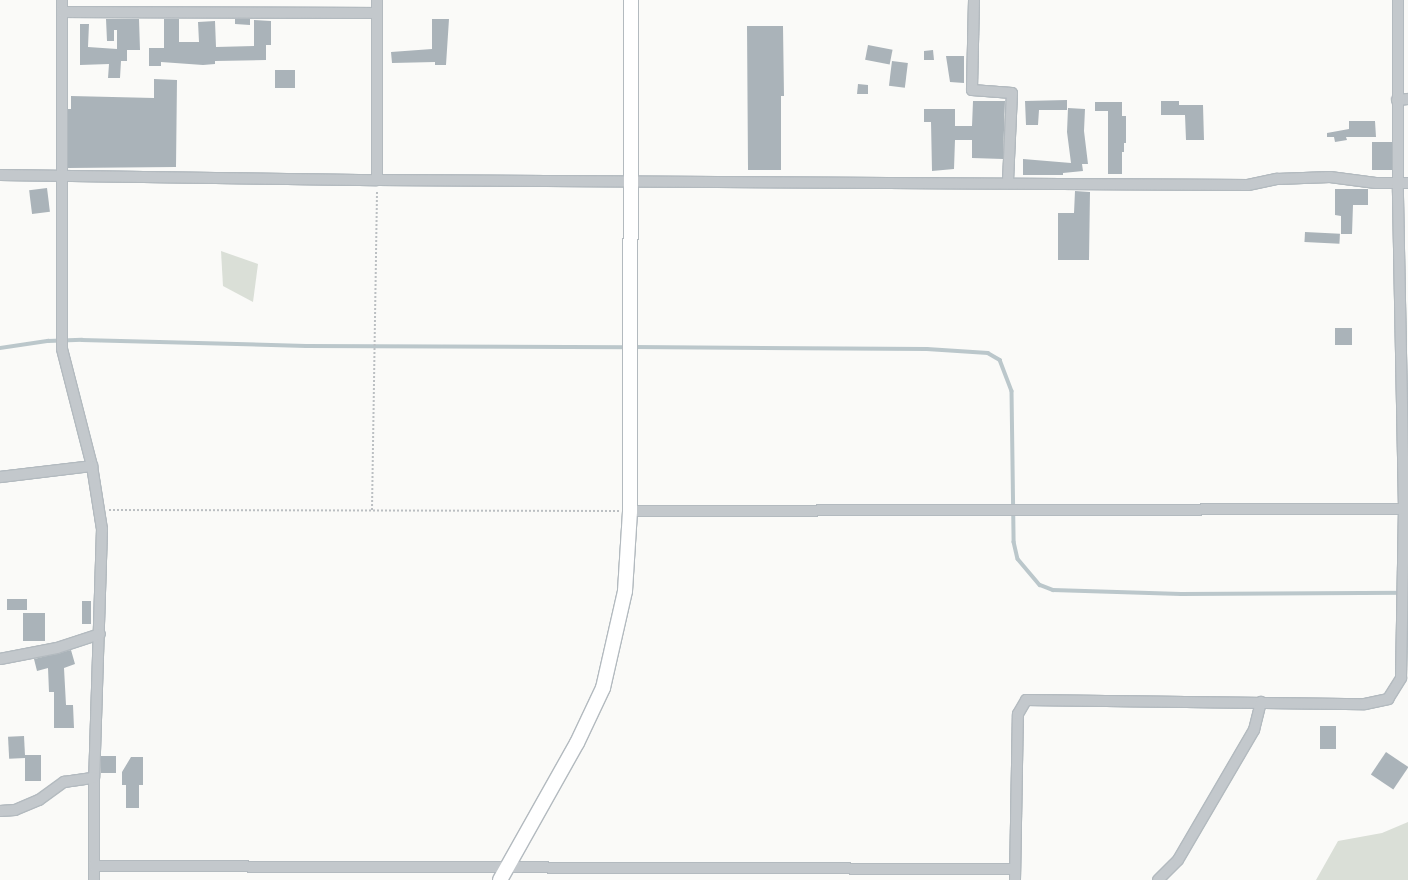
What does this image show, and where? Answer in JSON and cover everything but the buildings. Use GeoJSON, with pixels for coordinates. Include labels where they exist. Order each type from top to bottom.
{"type":"FeatureCollection","features":[{"type":"Feature","properties":{"kind":"street"},"geometry":{"type":"LineString","coordinates":[[62,0],[62,349],[92,466],[101,510],[100,634],[94,778],[94,880]]}},
{"type":"Feature","properties":{"kind":"street"},"geometry":{"type":"LineString","coordinates":[[377,0],[377,180]]}},
{"type":"Feature","properties":{"kind":"street"},"geometry":{"type":"LineString","coordinates":[[504,874],[577,743],[603,688],[625,591],[630,511],[631,0]]}},
{"type":"Feature","properties":{"kind":"street"},"geometry":{"type":"LineString","coordinates":[[974,0],[972,90],[1012,93],[1008,182]]}},
{"type":"Feature","properties":{"kind":"street"},"geometry":{"type":"LineString","coordinates":[[1014,880],[1018,714],[1026,700],[1365,704],[1388,699],[1401,678],[1404,509],[1403,183],[1397,100],[1398,0]]}},
{"type":"Feature","properties":{"kind":"street"},"geometry":{"type":"LineString","coordinates":[[62,12],[377,13]]}},
{"type":"Feature","properties":{"kind":"street"},"geometry":{"type":"LineString","coordinates":[[1397,100],[1408,99]]}},
{"type":"Feature","properties":{"kind":"street"},"geometry":{"type":"LineString","coordinates":[[0,175],[377,180],[1008,182],[1248,185],[1277,179],[1330,177],[1403,183]]}},
{"type":"Feature","properties":{"kind":"street"},"geometry":{"type":"LineString","coordinates":[[0,477],[92,466]]}},
{"type":"Feature","properties":{"kind":"street"},"geometry":{"type":"LineString","coordinates":[[630,511],[1404,509]]}},
{"type":"Feature","properties":{"kind":"street"},"geometry":{"type":"LineString","coordinates":[[0,659],[57,648],[100,634]]}},
{"type":"Feature","properties":{"kind":"street"},"geometry":{"type":"LineString","coordinates":[[1158,880],[1178,860],[1254,730],[1261,702]]}},
{"type":"Feature","properties":{"kind":"street"},"geometry":{"type":"LineString","coordinates":[[0,811],[15,810],[39,800],[64,782],[94,778]]}},
{"type":"Feature","properties":{"kind":"street"},"geometry":{"type":"LineString","coordinates":[[94,866],[504,874],[1015,869]]}},
{"type":"Feature","properties":{"kind":"path"},"geometry":{"type":"LineString","coordinates":[[372,510],[377,180]]}},
{"type":"Feature","properties":{"kind":"path"},"geometry":{"type":"LineString","coordinates":[[101,510],[630,511]]}},
{"type":"Feature","properties":{"kind":"shaded area"},"geometry":{"type":"Polygon","coordinates":[[[221,251],[258,264],[253,302],[223,286],[221,251]]]}},
{"type":"Feature","properties":{"kind":"shaded area"},"geometry":{"type":"Polygon","coordinates":[[[1408,822],[1408,880],[1316,880],[1338,841],[1382,833],[1408,822]]]}},
{"type":"Feature","properties":{"kind":"waterway"},"geometry":{"type":"LineString","coordinates":[[0,348],[48,341],[82,340],[306,346],[628,347]]}},
{"type":"Feature","properties":{"kind":"waterway"},"geometry":{"type":"LineString","coordinates":[[634,347],[927,349],[988,353],[1000,360],[1012,391],[1014,542],[1018,559],[1040,585],[1053,590],[1181,594],[1408,593]]}}]}
